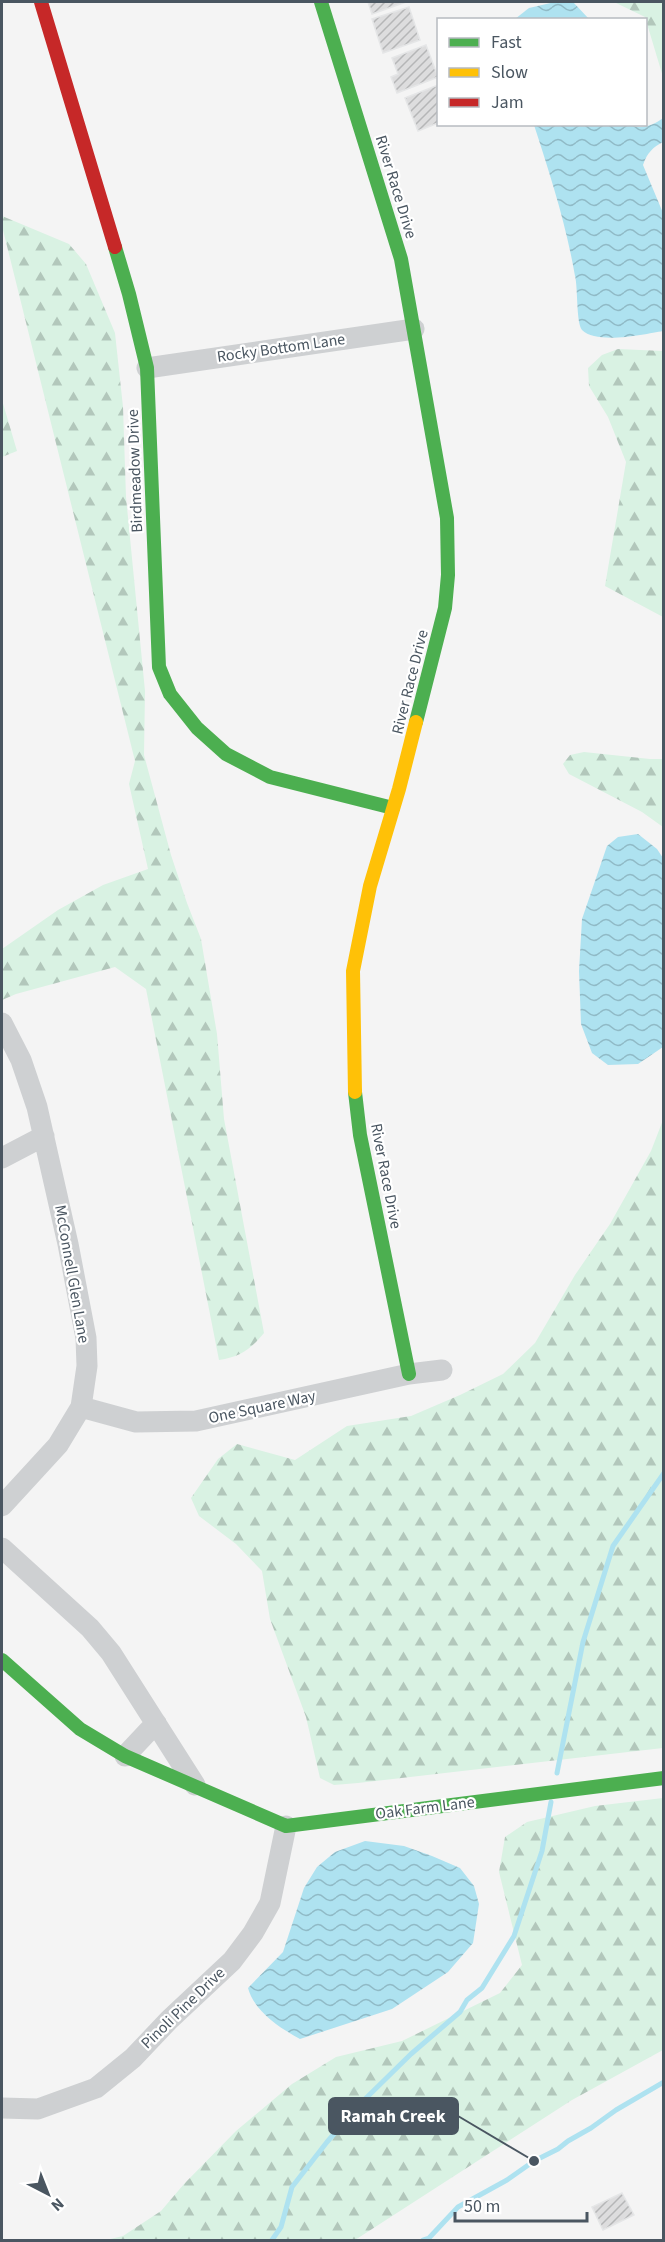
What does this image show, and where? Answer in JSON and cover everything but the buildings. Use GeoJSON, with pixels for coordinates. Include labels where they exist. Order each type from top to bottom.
{"type":"FeatureCollection","features":[{"type":"Feature","properties":{"kind":"street","name":"Birdmeadow Drive"},"geometry":{"type":"LineString","coordinates":[[44,2],[129,294],[147,368],[159,667],[170,693],[197,728],[226,754],[270,777],[393,808]]}},
{"type":"Feature","properties":{"kind":"street","name":"River Race Drive"},"geometry":{"type":"LineString","coordinates":[[321,2],[401,259],[447,518],[446,608],[393,808],[369,886],[353,971],[353,1078],[360,1135],[409,1374]]}},
{"type":"Feature","properties":{"kind":"street","name":"Rocky Bottom Lane"},"geometry":{"type":"LineString","coordinates":[[147,368],[414,329]]}},
{"type":"Feature","properties":{"kind":"street","name":"McConnell Glen Lane"},"geometry":{"type":"LineString","coordinates":[[2,1023],[27,1076],[44,1136],[69,1244],[86,1338],[87,1366],[81,1407],[57,1445],[2,1506]]}},
{"type":"Feature","properties":{"kind":"street"},"geometry":{"type":"LineString","coordinates":[[2,1158],[44,1136]]}},
{"type":"Feature","properties":{"kind":"street","name":"One Square Way"},"geometry":{"type":"LineString","coordinates":[[81,1407],[136,1422],[196,1421],[409,1374],[442,1370]]}},
{"type":"Feature","properties":{"kind":"street"},"geometry":{"type":"LineString","coordinates":[[2,1548],[90,1628],[111,1653],[195,1785]]}},
{"type":"Feature","properties":{"kind":"street"},"geometry":{"type":"LineString","coordinates":[[2,1660],[80,1729],[124,1756],[286,1826]]}},
{"type":"Feature","properties":{"kind":"street"},"geometry":{"type":"LineString","coordinates":[[124,1756],[156,1724]]}},
{"type":"Feature","properties":{"kind":"street","name":"Oak Farm Lane"},"geometry":{"type":"LineString","coordinates":[[286,1826],[663,1778]]}},
{"type":"Feature","properties":{"kind":"street","name":"Pinoli Pine Drive"},"geometry":{"type":"LineString","coordinates":[[2,2108],[9,2110],[38,2109],[96,2088],[133,2058],[168,2020],[232,1961],[253,1933],[270,1903],[286,1826]]}},
{"type":"Feature","properties":{"kind":"green space"},"geometry":{"type":"Polygon","coordinates":[[[614,2],[663,2],[663,77],[647,18],[614,2]]]}},
{"type":"Feature","properties":{"kind":"green space"},"geometry":{"type":"Polygon","coordinates":[[[2,216],[69,244],[86,264],[115,333],[123,407],[126,497],[145,691],[144,755],[171,855],[201,939],[217,1034],[224,1119],[264,1333],[244,1351],[226,1359],[219,1360],[146,989],[115,967],[16,994],[2,1000],[2,949],[58,910],[103,885],[148,869],[129,784],[135,761],[2,226],[2,216]]]}},
{"type":"Feature","properties":{"kind":"green space"},"geometry":{"type":"Polygon","coordinates":[[[618,349],[663,351],[663,617],[605,586],[626,462],[608,417],[589,386],[588,368],[602,355],[618,349]]]}},
{"type":"Feature","properties":{"kind":"green space"},"geometry":{"type":"Polygon","coordinates":[[[2,400],[17,451],[2,457],[2,400]]]}},
{"type":"Feature","properties":{"kind":"green space"},"geometry":{"type":"Polygon","coordinates":[[[584,752],[663,759],[663,827],[642,812],[569,774],[563,764],[570,755],[584,752]]]}},
{"type":"Feature","properties":{"kind":"green space"},"geometry":{"type":"Polygon","coordinates":[[[663,1120],[663,1748],[358,1783],[334,1785],[320,1778],[306,1717],[270,1619],[262,1571],[236,1544],[199,1516],[191,1498],[218,1459],[237,1444],[295,1460],[347,1426],[411,1416],[503,1374],[535,1343],[575,1275],[610,1224],[651,1151],[663,1120]]]}},
{"type":"Feature","properties":{"kind":"green space"},"geometry":{"type":"Polygon","coordinates":[[[663,1798],[663,2050],[572,2100],[355,2240],[106,2240],[123,2236],[161,2211],[236,2131],[292,2084],[336,2057],[402,2041],[500,1993],[522,1965],[499,1872],[505,1837],[527,1822],[595,1806],[663,1798]]]}},
{"type":"Feature","properties":{"kind":"water"},"geometry":{"type":"Polygon","coordinates":[[[555,2],[573,2],[588,18],[516,18],[529,8],[555,2]]]}},
{"type":"Feature","properties":{"kind":"water"},"geometry":{"type":"Polygon","coordinates":[[[663,118],[663,142],[651,151],[643,165],[663,213],[663,331],[634,336],[599,337],[582,330],[580,326],[576,281],[567,237],[534,126],[642,127],[663,118]]]}},
{"type":"Feature","properties":{"kind":"water"},"geometry":{"type":"Polygon","coordinates":[[[638,834],[657,849],[663,858],[663,1047],[638,1064],[608,1065],[592,1053],[581,1024],[579,971],[582,919],[607,846],[618,837],[638,834]]]}},
{"type":"Feature","properties":{"kind":"water"},"geometry":{"type":"Polygon","coordinates":[[[365,1841],[404,1846],[460,1868],[474,1886],[479,1904],[473,1943],[448,1972],[392,2009],[300,2039],[276,2024],[262,2011],[248,1988],[283,1952],[304,1888],[317,1867],[335,1852],[365,1841]]]}},
{"type":"Feature","properties":{"kind":"waterway"},"geometry":{"type":"LineString","coordinates":[[557,1773],[583,1642],[613,1546],[664,1473]]}},
{"type":"Feature","properties":{"kind":"waterway"},"geometry":{"type":"LineString","coordinates":[[272,2240],[281,2227],[292,2187],[327,2142],[360,2104],[411,2054],[460,2012],[467,2000],[482,1988],[514,1936],[542,1851],[551,1802]]}},
{"type":"Feature","properties":{"kind":"waterway"},"geometry":{"type":"LineString","coordinates":[[423,2240],[429,2238],[458,2207],[507,2180],[534,2161],[558,2149],[616,2110],[664,2082]]}},
{"type":"Feature","properties":{"kind":"traffic: fast"},"geometry":{"type":"LineString","coordinates":[[321,2],[401,259],[447,518],[448,575],[445,608],[416,722]]}},
{"type":"Feature","properties":{"kind":"traffic: fast"},"geometry":{"type":"LineString","coordinates":[[115,247],[147,368],[159,667],[170,694],[197,728],[226,754],[270,777],[393,808]]}},
{"type":"Feature","properties":{"kind":"traffic: fast"},"geometry":{"type":"LineString","coordinates":[[355,1092],[360,1135],[409,1374]]}},
{"type":"Feature","properties":{"kind":"traffic: fast"},"geometry":{"type":"LineString","coordinates":[[2,1660],[80,1729],[125,1756],[286,1826],[664,1778]]}},
{"type":"Feature","properties":{"kind":"traffic: slow"},"geometry":{"type":"LineString","coordinates":[[355,1092],[353,971],[370,886],[416,722]]}},
{"type":"Feature","properties":{"kind":"traffic: jam"},"geometry":{"type":"LineString","coordinates":[[41,2],[115,247]]}},
{"type":"Feature","properties":{"kind":"place","name":"Ramah Creek"},"geometry":{"type":"Point","coordinates":[534,2161]}}]}
